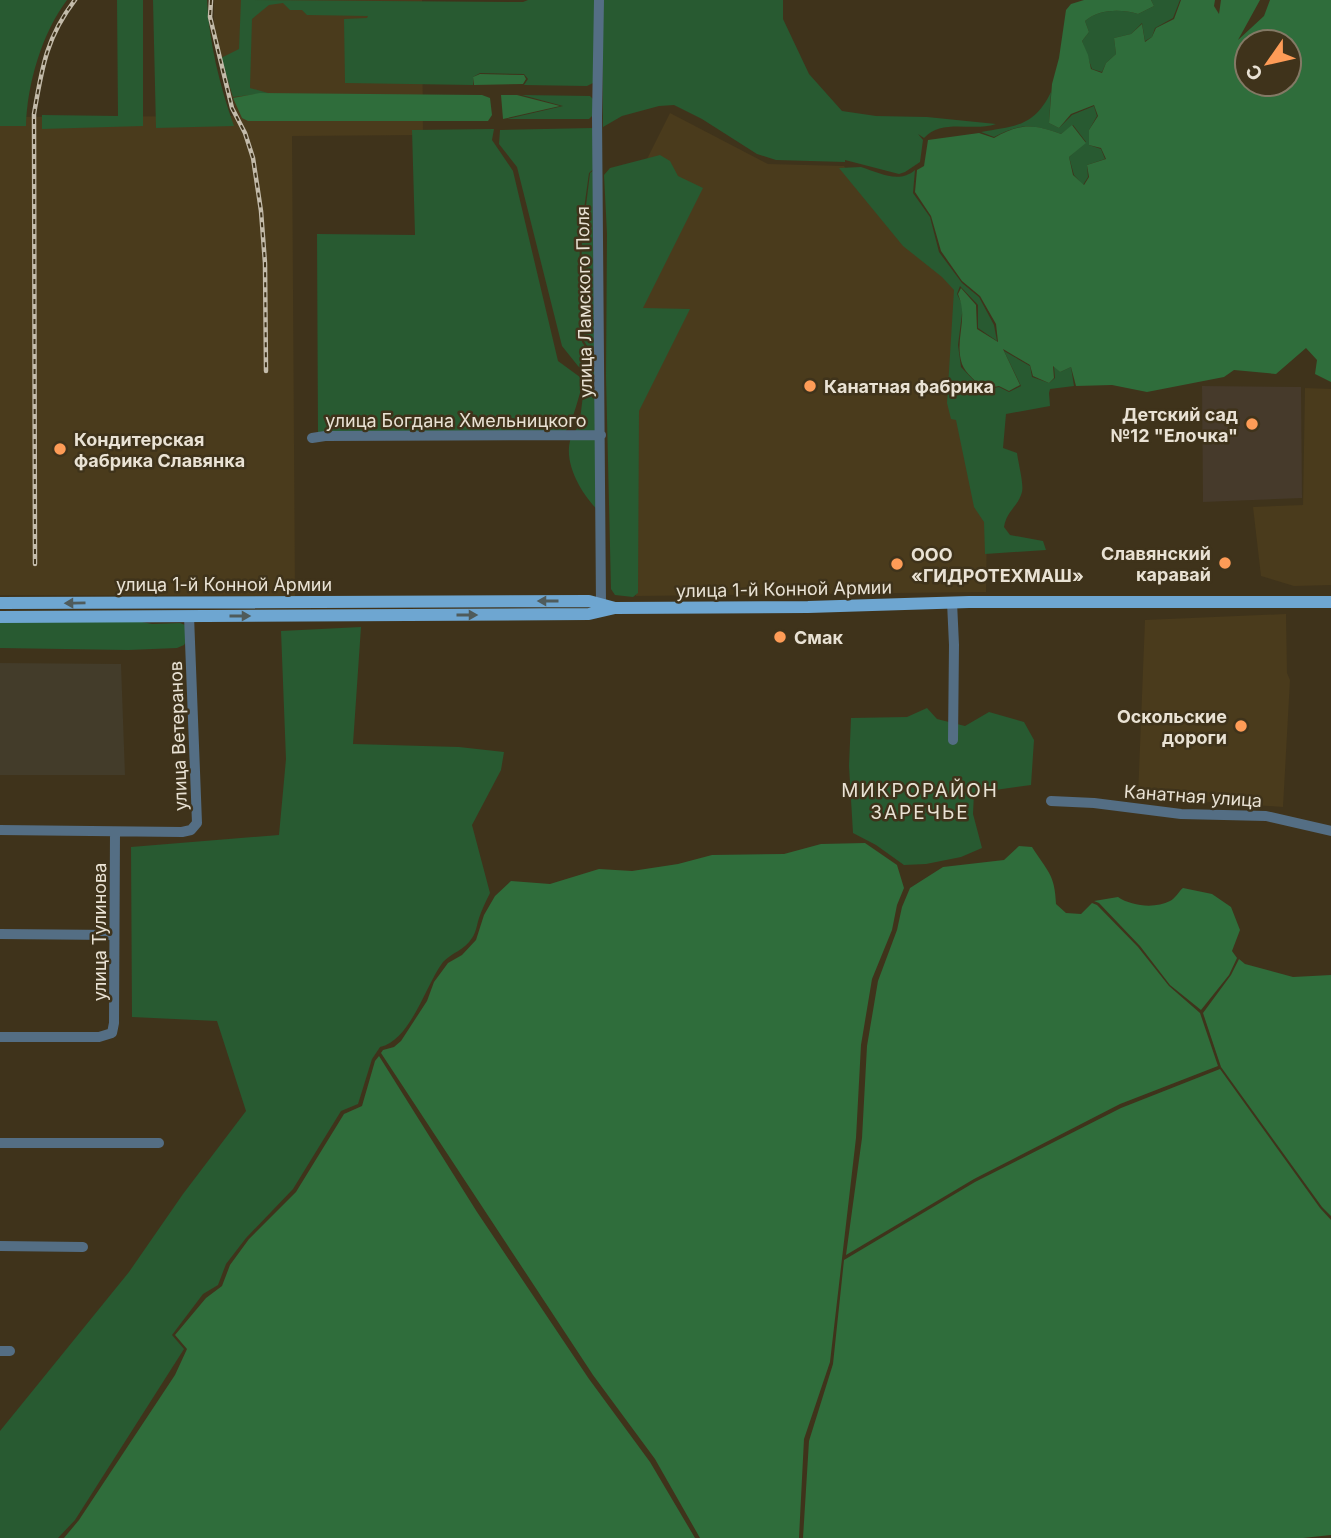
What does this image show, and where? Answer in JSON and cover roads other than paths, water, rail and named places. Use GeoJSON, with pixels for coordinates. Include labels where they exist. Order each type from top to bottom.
{"type":"FeatureCollection","features":[{"type":"Feature","properties":{"kind":"main road"},"geometry":{"type":"LineString","coordinates":[[309,601],[309,616]]}},
{"type":"Feature","properties":{"kind":"main road","name":"улица 1-й Конной Армии"},"geometry":{"type":"LineString","coordinates":[[0,603],[589,601],[615,608]]}},
{"type":"Feature","properties":{"kind":"main road"},"geometry":{"type":"LineString","coordinates":[[191,616],[193,602]]}},
{"type":"Feature","properties":{"kind":"main road","name":"улица 1-й Конной Армии"},"geometry":{"type":"LineString","coordinates":[[0,617],[589,614],[615,608],[807,607],[952,602],[1331,602]]}},
{"type":"Feature","properties":{"kind":"street","name":"улица Ламского Поля"},"geometry":{"type":"LineString","coordinates":[[599,0],[597,117],[601,604]]}},
{"type":"Feature","properties":{"kind":"street","name":"улица Богдана Хмельницкого"},"geometry":{"type":"LineString","coordinates":[[312,438],[601,435]]}},
{"type":"Feature","properties":{"kind":"street"},"geometry":{"type":"LineString","coordinates":[[952,602],[953,740]]}},
{"type":"Feature","properties":{"kind":"street","name":"улица Ветеранов"},"geometry":{"type":"LineString","coordinates":[[0,830],[182,832],[191,830],[197,824],[191,616]]}},
{"type":"Feature","properties":{"kind":"street","name":"Канатная улица"},"geometry":{"type":"LineString","coordinates":[[1051,801],[1094,803],[1181,814],[1266,816],[1331,831]]}},
{"type":"Feature","properties":{"kind":"street","name":"улица Тулинова"},"geometry":{"type":"LineString","coordinates":[[0,1037],[99,1037],[112,1033],[115,832]]}},
{"type":"Feature","properties":{"kind":"street"},"geometry":{"type":"LineString","coordinates":[[0,934],[114,935]]}},
{"type":"Feature","properties":{"kind":"street"},"geometry":{"type":"LineString","coordinates":[[0,1143],[159,1143]]}},
{"type":"Feature","properties":{"kind":"street"},"geometry":{"type":"LineString","coordinates":[[0,1246],[83,1247]]}},
{"type":"Feature","properties":{"kind":"railway"},"geometry":{"type":"LineString","coordinates":[[35,564],[34,114],[51,41],[75,0]]}},
{"type":"Feature","properties":{"kind":"railway"},"geometry":{"type":"LineString","coordinates":[[211,0],[210,17],[232,108],[245,133],[253,158],[261,211],[265,263],[266,371]]}},
{"type":"Feature","properties":{"kind":"place","name":"Канатная фабрика"},"geometry":{"type":"Point","coordinates":[810,386]}},
{"type":"Feature","properties":{"kind":"place","name":"Детский сад №12 \"Елочка\""},"geometry":{"type":"Point","coordinates":[1252,424]}},
{"type":"Feature","properties":{"kind":"place","name":"Кондитерская фабрика Славянка"},"geometry":{"type":"Point","coordinates":[60,449]}},
{"type":"Feature","properties":{"kind":"place","name":"Славянский каравай"},"geometry":{"type":"Point","coordinates":[1225,563]}},
{"type":"Feature","properties":{"kind":"place","name":"ООО «ГИДРОТЕХМАШ»"},"geometry":{"type":"Point","coordinates":[897,564]}},
{"type":"Feature","properties":{"kind":"place","name":"Смак"},"geometry":{"type":"Point","coordinates":[780,637]}},
{"type":"Feature","properties":{"kind":"place","name":"Оскольские дороги"},"geometry":{"type":"Point","coordinates":[1241,726]}},
{"type":"Feature","properties":{"kind":"district","name":"МИКРОРАЙОН ЗАРЕЧЬЕ"},"geometry":{"type":"Point","coordinates":[920,801]}}]}
